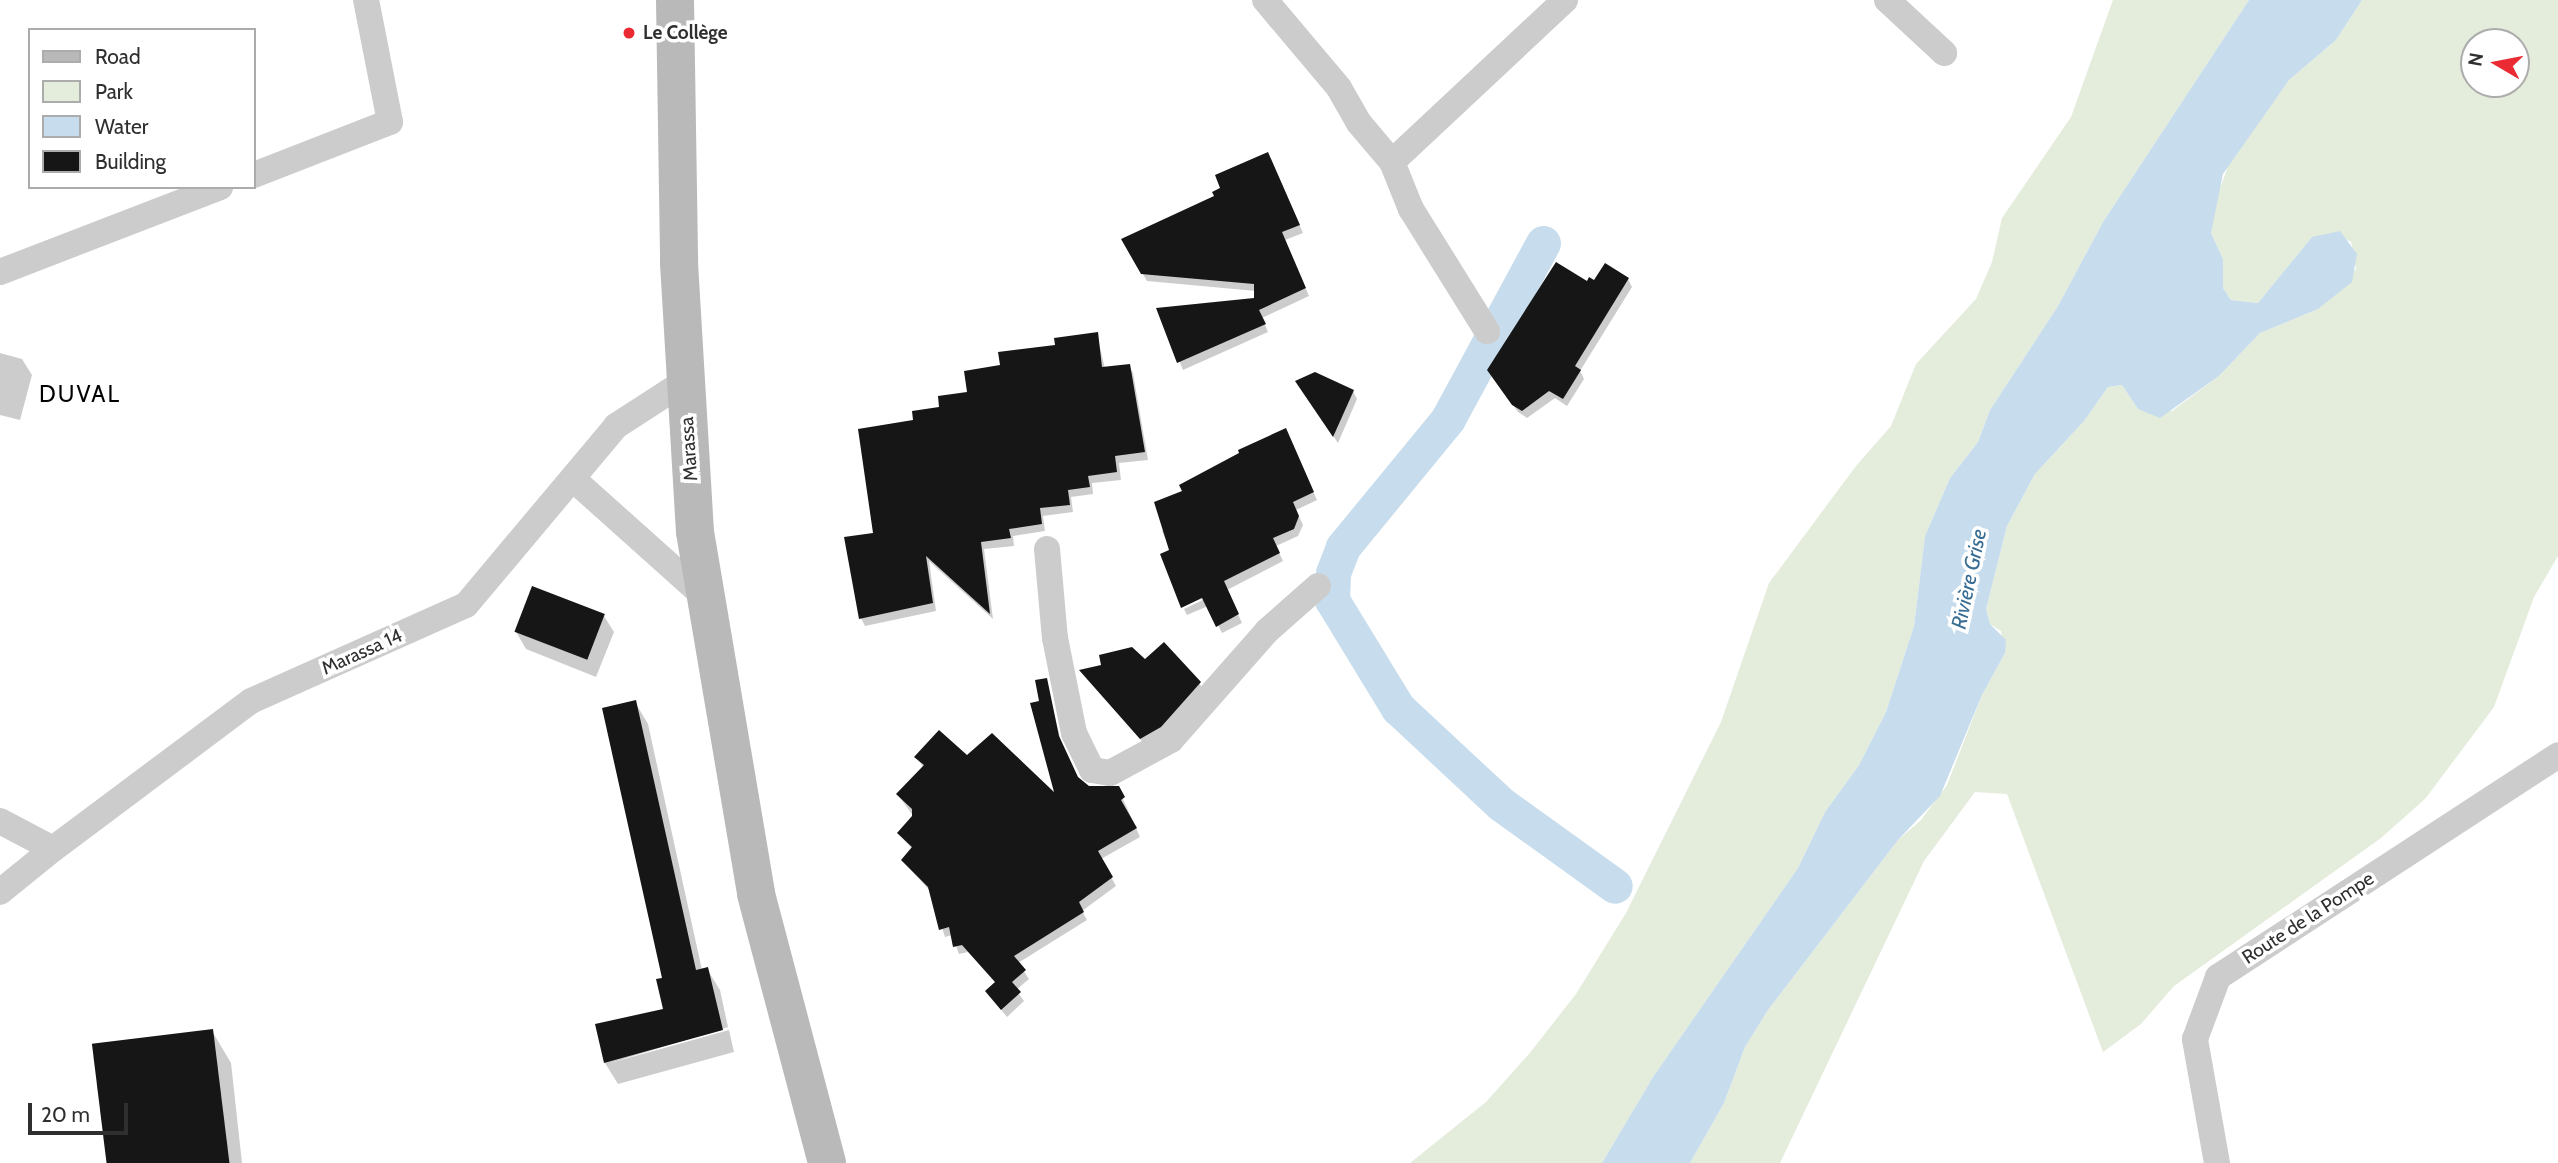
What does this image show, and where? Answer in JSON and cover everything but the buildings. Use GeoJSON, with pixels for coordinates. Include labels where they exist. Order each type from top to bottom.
{"type":"FeatureCollection","features":[{"type":"Feature","properties":{"kind":"main road","name":"Marassa"},"geometry":{"type":"LineString","coordinates":[[674,0],[684,382],[695,532],[756,894],[827,1163]]}},
{"type":"Feature","properties":{"kind":"street"},"geometry":{"type":"LineString","coordinates":[[256,173],[390,122],[366,0]]}},
{"type":"Feature","properties":{"kind":"street"},"geometry":{"type":"LineString","coordinates":[[1265,0],[1339,88],[1359,123],[1392,162],[1411,209],[1487,331]]}},
{"type":"Feature","properties":{"kind":"street"},"geometry":{"type":"LineString","coordinates":[[1392,162],[1565,0]]}},
{"type":"Feature","properties":{"kind":"street"},"geometry":{"type":"LineString","coordinates":[[1887,0],[1944,53]]}},
{"type":"Feature","properties":{"kind":"street"},"geometry":{"type":"LineString","coordinates":[[0,272],[215,189]]}},
{"type":"Feature","properties":{"kind":"street","name":"Marassa 14"},"geometry":{"type":"LineString","coordinates":[[0,891],[251,701],[466,605],[617,426],[684,382]]}},
{"type":"Feature","properties":{"kind":"street"},"geometry":{"type":"LineString","coordinates":[[573,479],[705,597]]}},
{"type":"Feature","properties":{"kind":"street"},"geometry":{"type":"LineString","coordinates":[[1047,549],[1055,638],[1074,733],[1092,770],[1110,773],[1171,740],[1268,631],[1318,586]]}},
{"type":"Feature","properties":{"kind":"street","name":"Route de la Pompe"},"geometry":{"type":"LineString","coordinates":[[2217,1163],[2195,1039],[2218,977],[2558,755]]}},
{"type":"Feature","properties":{"kind":"street"},"geometry":{"type":"LineString","coordinates":[[0,821],[53,849]]}},
{"type":"Feature","properties":{"kind":"green space"},"geometry":{"type":"Polygon","coordinates":[[[2113,0],[2249,0],[2103,222],[2058,306],[1990,410],[1978,442],[1950,478],[1925,536],[1914,626],[1886,712],[1859,765],[1825,812],[1798,868],[1653,1077],[1602,1163],[1410,1163],[1486,1102],[1529,1054],[1576,994],[1626,913],[1721,722],[1769,583],[1856,466],[1891,426],[1916,364],[1976,299],[1992,262],[2002,218],[2071,117],[2113,0]]]}},
{"type":"Feature","properties":{"kind":"green space"},"geometry":{"type":"Polygon","coordinates":[[[2362,0],[2558,0],[2558,556],[2534,597],[2494,707],[2425,799],[2381,838],[2174,986],[2141,1024],[2103,1052],[2007,794],[1975,792],[1924,861],[1780,1163],[1690,1163],[1724,1103],[1745,1047],[1768,1010],[1898,840],[1921,820],[1947,785],[1982,695],[2005,653],[2001,631],[1990,624],[1986,609],[2007,526],[2035,474],[2084,421],[2108,387],[2122,385],[2138,409],[2172,411],[2219,376],[2260,333],[2318,309],[2356,269],[2351,241],[2312,237],[2258,303],[2231,300],[2223,288],[2223,259],[2211,233],[2215,202],[2230,161],[2289,80],[2336,40],[2362,0]]]}},
{"type":"Feature","properties":{"kind":"water","name":"Rivière Grise"},"geometry":{"type":"Polygon","coordinates":[[[2249,0],[2362,0],[2336,40],[2289,80],[2223,174],[2211,233],[2223,259],[2223,288],[2231,300],[2258,303],[2312,237],[2340,231],[2357,254],[2352,282],[2318,309],[2260,333],[2219,376],[2160,418],[2138,409],[2122,385],[2108,387],[2084,421],[2035,474],[2007,526],[1986,609],[1990,624],[2006,640],[2005,653],[1982,695],[1940,796],[1898,840],[1768,1010],[1745,1047],[1724,1103],[1690,1163],[1602,1163],[1653,1077],[1798,868],[1825,812],[1859,765],[1886,712],[1914,626],[1925,536],[1950,478],[1978,442],[1990,410],[2058,306],[2103,222],[2249,0]]]}},
{"type":"Feature","properties":{"kind":"waterway"},"geometry":{"type":"LineString","coordinates":[[1543,243],[1448,419],[1343,547],[1333,573],[1332,600],[1398,708],[1501,804],[1615,886]]}},
{"type":"Feature","properties":{"kind":"place","name":"Le Collège"},"geometry":{"type":"Point","coordinates":[629,33]}},
{"type":"Feature","properties":{"kind":"district","name":"DUVAL"},"geometry":{"type":"Point","coordinates":[80,394]}}]}
